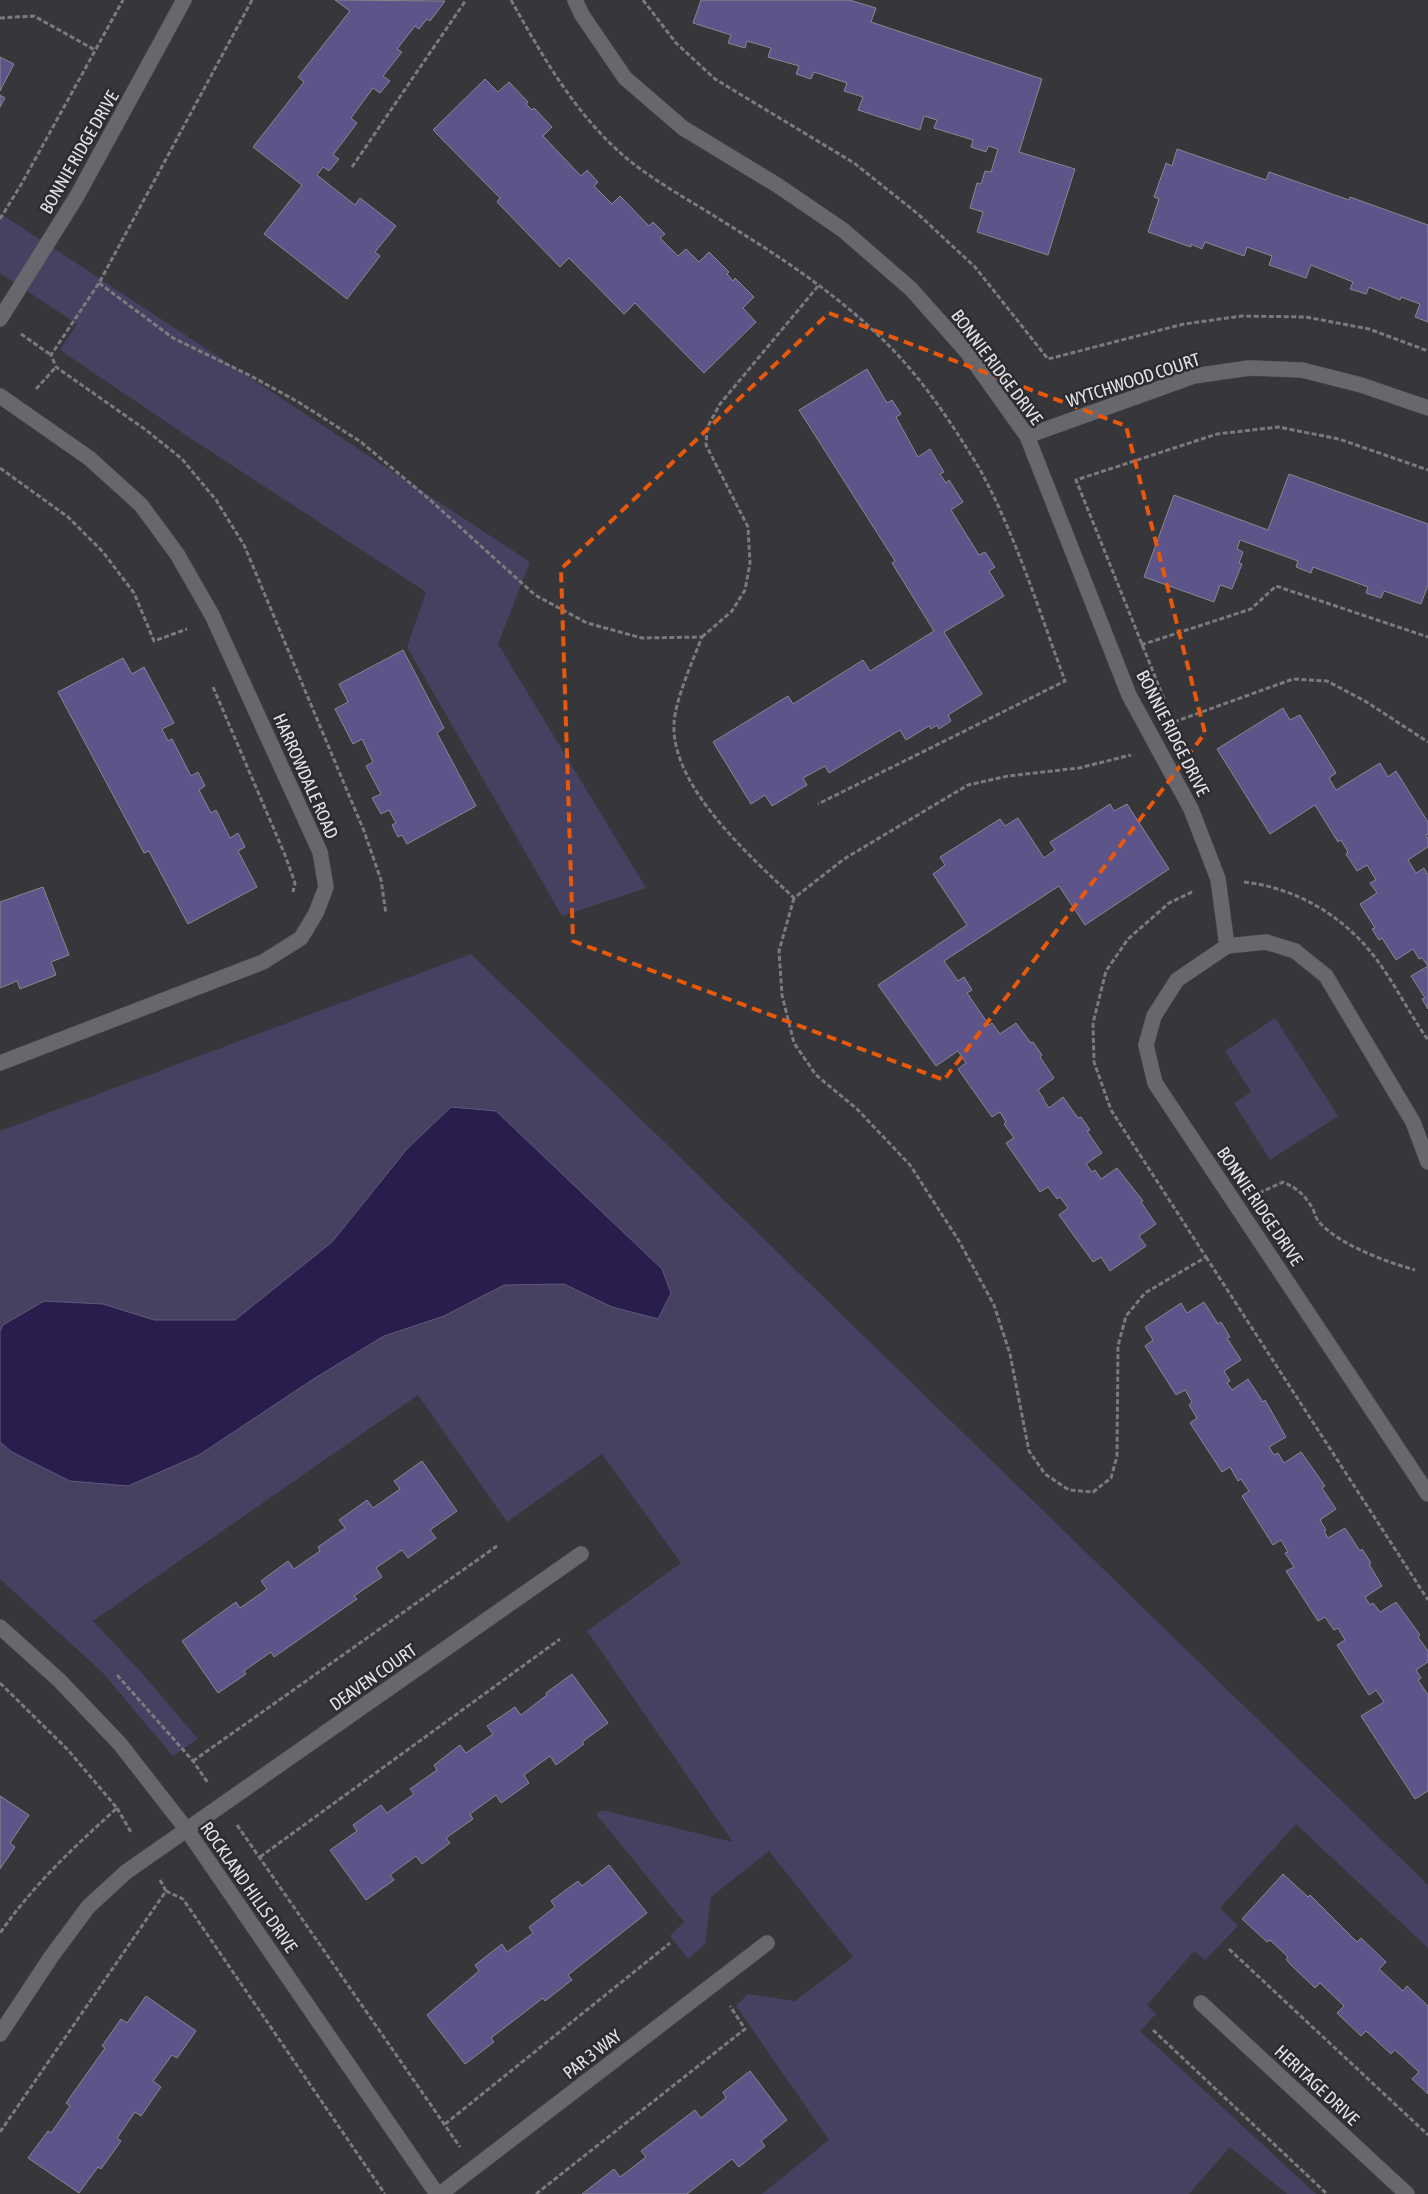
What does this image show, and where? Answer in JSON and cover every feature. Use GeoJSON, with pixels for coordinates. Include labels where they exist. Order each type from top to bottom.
{"type":"FeatureCollection","features":[{"type":"Feature","properties":{"kind":"street","name":"BONNIE RIDGE DRIVE"},"geometry":{"type":"LineString","coordinates":[[0,319],[77,196],[184,0]]}},
{"type":"Feature","properties":{"kind":"street","name":"BONNIE RIDGE DRIVE"},"geometry":{"type":"LineString","coordinates":[[575,0],[582,15],[625,78],[683,128],[777,185],[843,230],[911,289],[967,352],[1027,436],[1129,695],[1191,808],[1218,879],[1227,946]]}},
{"type":"Feature","properties":{"kind":"street","name":"WYTCHWOOD COURT"},"geometry":{"type":"LineString","coordinates":[[1027,436],[1194,376],[1249,368],[1302,370],[1361,384],[1428,408]]}},
{"type":"Feature","properties":{"kind":"street","name":"HARROWDALE ROAD"},"geometry":{"type":"LineString","coordinates":[[0,396],[89,458],[141,505],[177,554],[212,615],[320,852],[326,887],[316,913],[301,938],[263,962],[0,1063]]}},
{"type":"Feature","properties":{"kind":"street","name":"BONNIE RIDGE DRIVE"},"geometry":{"type":"LineString","coordinates":[[1428,1162],[1414,1122],[1326,976],[1295,951],[1266,942],[1227,946],[1177,980],[1154,1016],[1146,1045],[1155,1082],[1428,1494]]}},
{"type":"Feature","properties":{"kind":"street","name":"DEAVEN COURT"},"geometry":{"type":"LineString","coordinates":[[0,2034],[51,1957],[88,1907],[126,1872],[581,1554]]}},
{"type":"Feature","properties":{"kind":"street","name":"ROCKLAND HILLS DRIVE"},"geometry":{"type":"LineString","coordinates":[[0,1627],[59,1680],[120,1744],[187,1830],[439,2194]]}},
{"type":"Feature","properties":{"kind":"street","name":"PAR 3 WAY"},"geometry":{"type":"LineString","coordinates":[[439,2194],[767,1942]]}},
{"type":"Feature","properties":{"kind":"street","name":"HERITAGE DRIVE"},"geometry":{"type":"LineString","coordinates":[[1201,2003],[1407,2194]]}},
{"type":"Feature","properties":{"kind":"path"},"geometry":{"type":"LineString","coordinates":[[0,219],[22,183],[123,0]]}},
{"type":"Feature","properties":{"kind":"path"},"geometry":{"type":"LineString","coordinates":[[51,355],[99,283],[252,0]]}},
{"type":"Feature","properties":{"kind":"path"},"geometry":{"type":"LineString","coordinates":[[352,167],[466,0]]}},
{"type":"Feature","properties":{"kind":"path"},"geometry":{"type":"LineString","coordinates":[[511,0],[548,66],[570,97],[625,157],[676,192],[758,243],[818,285],[852,312],[896,354],[944,412],[985,477],[1013,540],[1065,681],[818,804]]}},
{"type":"Feature","properties":{"kind":"path"},"geometry":{"type":"LineString","coordinates":[[643,0],[676,43],[715,79],[854,163],[918,214],[975,267],[1048,359],[1184,324],[1242,316],[1306,317],[1369,329],[1428,351]]}},
{"type":"Feature","properties":{"kind":"path"},"geometry":{"type":"LineString","coordinates":[[0,18],[34,16],[96,50]]}},
{"type":"Feature","properties":{"kind":"path"},"geometry":{"type":"LineString","coordinates":[[99,283],[173,338],[249,375],[300,403],[361,442],[429,499],[535,595],[588,623],[642,638],[702,637]]}},
{"type":"Feature","properties":{"kind":"path"},"geometry":{"type":"LineString","coordinates":[[794,898],[744,851],[704,803],[678,757],[674,724],[683,686],[702,637],[732,611],[745,590],[750,563],[748,528],[706,445],[707,428],[720,404],[818,285]]}},
{"type":"Feature","properties":{"kind":"path"},"geometry":{"type":"LineString","coordinates":[[0,319],[51,355],[56,368],[146,430],[182,459],[216,500],[244,545],[364,831],[381,880],[386,914]]}},
{"type":"Feature","properties":{"kind":"path"},"geometry":{"type":"LineString","coordinates":[[1428,470],[1339,439],[1278,428],[1218,434],[1076,480],[1141,645],[1251,609],[1276,586],[1428,637]]}},
{"type":"Feature","properties":{"kind":"path"},"geometry":{"type":"LineString","coordinates":[[0,468],[68,517],[103,552],[134,593],[154,641],[187,628],[191,637]]}},
{"type":"Feature","properties":{"kind":"path"},"geometry":{"type":"LineString","coordinates":[[1174,722],[1293,679],[1327,681],[1365,701],[1428,742]]}},
{"type":"Feature","properties":{"kind":"path"},"geometry":{"type":"LineString","coordinates":[[211,683],[285,855],[295,883],[292,902]]}},
{"type":"Feature","properties":{"kind":"path"},"geometry":{"type":"LineString","coordinates":[[1158,748],[1080,768],[1008,776],[968,785],[844,859],[794,898],[779,951],[782,995],[794,1044],[816,1075],[857,1109],[910,1165],[959,1241],[994,1305],[1010,1354],[1029,1451],[1045,1474],[1069,1490],[1093,1492],[1111,1478],[1117,1456],[1118,1346],[1126,1316],[1145,1293],[1206,1257]]}},
{"type":"Feature","properties":{"kind":"path"},"geometry":{"type":"LineString","coordinates":[[1428,1040],[1374,956],[1343,923],[1311,902],[1268,885],[1218,879],[1169,903],[1128,939],[1106,970],[1093,1023],[1094,1062],[1111,1110],[1428,1600]]}},
{"type":"Feature","properties":{"kind":"path"},"geometry":{"type":"LineString","coordinates":[[1254,1195],[1282,1182],[1300,1190],[1318,1221],[1332,1234],[1369,1254],[1415,1270]]}},
{"type":"Feature","properties":{"kind":"path"},"geometry":{"type":"LineString","coordinates":[[193,1761],[497,1546]]}},
{"type":"Feature","properties":{"kind":"path"},"geometry":{"type":"LineString","coordinates":[[260,1857],[560,1639]]}},
{"type":"Feature","properties":{"kind":"path"},"geometry":{"type":"LineString","coordinates":[[117,1675],[193,1761],[445,2124],[473,2169]]}},
{"type":"Feature","properties":{"kind":"path"},"geometry":{"type":"LineString","coordinates":[[0,1683],[68,1750],[117,1808],[54,1865],[18,1908],[0,1934]]}},
{"type":"Feature","properties":{"kind":"path"},"geometry":{"type":"LineString","coordinates":[[0,2132],[166,1891],[183,1899],[385,2194]]}},
{"type":"Feature","properties":{"kind":"path"},"geometry":{"type":"LineString","coordinates":[[445,2124],[670,1943]]}},
{"type":"Feature","properties":{"kind":"path"},"geometry":{"type":"LineString","coordinates":[[1229,1949],[1428,2135]]}},
{"type":"Feature","properties":{"kind":"path"},"geometry":{"type":"LineString","coordinates":[[536,2194],[746,2029],[729,2006]]}},
{"type":"Feature","properties":{"kind":"path"},"geometry":{"type":"LineString","coordinates":[[1153,2030],[1327,2194]]}},
{"type":"Feature","properties":{"kind":"highlighted area"},"geometry":{"type":"Polygon","coordinates":[[[829,313],[1126,426],[1205,733],[944,1080],[573,941],[561,569],[829,313]]]}},
{"type":"Feature","properties":{"kind":"shaded area"},"geometry":{"type":"Polygon","coordinates":[[[0,213],[530,562],[498,644],[646,888],[562,916],[407,647],[426,592],[187,436],[60,350],[77,324],[0,273],[0,213]]]}},
{"type":"Feature","properties":{"kind":"shaded area"},"geometry":{"type":"Polygon","coordinates":[[[471,954],[1428,1885],[1428,1948],[1296,1824],[1220,1908],[1238,1926],[1205,1960],[1194,1951],[1147,2005],[1156,2014],[1140,2031],[1316,2194],[1287,2194],[1230,2147],[1189,2194],[762,2194],[829,2140],[736,2006],[748,1994],[795,2001],[853,1957],[769,1851],[711,1897],[705,1944],[688,1959],[670,1936],[684,1922],[596,1814],[602,1810],[733,1842],[587,1631],[681,1563],[602,1454],[507,1522],[418,1395],[93,1621],[140,1671],[198,1739],[173,1756],[102,1672],[0,1579],[0,1131],[471,954]]]}},
{"type":"Feature","properties":{"kind":"shaded area"},"geometry":{"type":"Polygon","coordinates":[[[1275,1018],[1338,1116],[1270,1160],[1234,1103],[1251,1092],[1225,1051],[1275,1018]]]}},
{"type":"Feature","properties":{"kind":"shaded area"},"geometry":{"type":"Polygon","coordinates":[[[451,1107],[496,1111],[662,1269],[671,1293],[658,1319],[612,1307],[564,1284],[504,1285],[444,1316],[384,1336],[315,1378],[199,1455],[128,1486],[70,1481],[12,1452],[0,1442],[0,1331],[3,1325],[44,1301],[103,1304],[154,1320],[235,1320],[332,1242],[407,1149],[451,1107]]]}},
{"type":"Feature","properties":{"kind":"building"},"geometry":{"type":"Polygon","coordinates":[[[335,0],[445,1],[430,21],[427,19],[419,29],[415,26],[397,49],[402,52],[383,76],[390,81],[380,93],[373,88],[351,118],[357,123],[333,155],[339,159],[329,171],[323,167],[317,175],[355,205],[360,198],[396,226],[375,252],[380,256],[347,299],[264,234],[302,185],[253,147],[304,82],[298,77],[350,11],[335,0]]]}},
{"type":"Feature","properties":{"kind":"building"},"geometry":{"type":"Polygon","coordinates":[[[701,0],[849,0],[876,8],[871,22],[1042,79],[1019,152],[1075,169],[1048,255],[977,232],[983,212],[970,208],[977,183],[981,184],[985,171],[991,172],[998,149],[988,146],[986,152],[971,147],[973,140],[934,128],[937,120],[924,116],[920,130],[858,110],[863,97],[844,91],[847,83],[814,72],[811,79],[796,74],[799,66],[768,57],[771,48],[747,41],[745,48],[728,43],[731,35],[693,23],[701,0]]]}},
{"type":"Feature","properties":{"kind":"building"},"geometry":{"type":"Polygon","coordinates":[[[0,57],[14,64],[0,91],[0,57]]]}},
{"type":"Feature","properties":{"kind":"building"},"geometry":{"type":"Polygon","coordinates":[[[485,79],[498,92],[509,82],[528,102],[526,104],[532,110],[534,108],[552,127],[543,136],[581,176],[587,170],[598,182],[594,186],[612,204],[620,196],[649,226],[653,222],[665,234],[660,238],[678,256],[686,249],[699,262],[709,252],[729,272],[727,274],[733,281],[735,278],[754,297],[743,308],[756,322],[704,373],[635,303],[624,314],[569,258],[560,267],[497,202],[500,198],[433,130],[485,79]]]}},
{"type":"Feature","properties":{"kind":"building"},"geometry":{"type":"Polygon","coordinates":[[[0,95],[5,98],[0,107],[0,95]]]}},
{"type":"Feature","properties":{"kind":"building"},"geometry":{"type":"Polygon","coordinates":[[[1177,149],[1266,180],[1269,172],[1349,200],[1350,197],[1428,225],[1428,322],[1415,317],[1420,304],[1401,297],[1400,300],[1369,287],[1366,294],[1350,289],[1353,282],[1311,265],[1306,278],[1269,265],[1272,256],[1247,247],[1244,256],[1205,242],[1202,249],[1191,244],[1191,247],[1148,232],[1159,199],[1154,197],[1166,163],[1172,166],[1177,149]]]}},
{"type":"Feature","properties":{"kind":"building"},"geometry":{"type":"Polygon","coordinates":[[[867,369],[887,403],[892,400],[901,414],[896,417],[918,457],[930,449],[944,472],[940,474],[946,483],[949,480],[963,502],[951,510],[979,555],[985,552],[995,567],[989,571],[1004,596],[944,632],[982,694],[948,715],[951,721],[939,729],[937,725],[931,729],[929,726],[906,740],[900,730],[829,773],[825,766],[803,778],[807,785],[772,806],[765,795],[751,804],[713,742],[788,696],[793,704],[863,660],[870,671],[934,631],[892,563],[895,561],[799,410],[867,369]]]}},
{"type":"Feature","properties":{"kind":"building"},"geometry":{"type":"Polygon","coordinates":[[[1289,474],[1428,524],[1428,585],[1421,604],[1384,591],[1381,598],[1366,593],[1368,587],[1313,567],[1311,573],[1296,567],[1298,561],[1240,540],[1237,549],[1243,552],[1239,563],[1242,564],[1232,589],[1220,585],[1214,602],[1144,577],[1174,495],[1268,530],[1289,474]]]}},
{"type":"Feature","properties":{"kind":"building"},"geometry":{"type":"Polygon","coordinates":[[[403,650],[444,728],[437,733],[476,806],[407,844],[402,835],[398,837],[392,825],[396,823],[389,810],[381,814],[372,798],[381,794],[366,766],[373,762],[362,739],[353,744],[335,709],[348,702],[339,684],[403,650]]]}},
{"type":"Feature","properties":{"kind":"building"},"geometry":{"type":"Polygon","coordinates":[[[123,658],[132,674],[144,667],[174,723],[162,729],[168,741],[172,739],[191,776],[198,772],[205,786],[199,790],[211,813],[216,810],[230,838],[238,833],[245,847],[238,851],[257,887],[188,924],[149,851],[144,853],[58,692],[123,658]]]}},
{"type":"Feature","properties":{"kind":"building"},"geometry":{"type":"Polygon","coordinates":[[[1283,708],[1290,720],[1300,715],[1336,773],[1329,778],[1336,790],[1380,763],[1388,777],[1396,771],[1428,822],[1428,834],[1426,835],[1428,847],[1408,860],[1416,873],[1424,868],[1428,875],[1428,966],[1422,958],[1419,959],[1413,949],[1396,960],[1382,938],[1379,940],[1372,929],[1375,928],[1360,904],[1377,893],[1370,883],[1376,880],[1367,865],[1357,871],[1346,854],[1348,852],[1341,840],[1338,842],[1315,805],[1270,834],[1217,749],[1283,708]]]}},
{"type":"Feature","properties":{"kind":"building"},"geometry":{"type":"Polygon","coordinates":[[[1110,804],[1114,811],[1127,804],[1169,869],[1085,925],[1059,886],[944,961],[958,981],[964,977],[972,990],[967,993],[989,1025],[992,1023],[1000,1034],[1016,1023],[1031,1043],[1033,1042],[1042,1055],[1040,1057],[1054,1078],[1038,1090],[1043,1099],[1049,1108],[1063,1097],[1078,1118],[1081,1117],[1090,1130],[1087,1131],[1102,1153],[1086,1164],[1092,1172],[1095,1170],[1101,1179],[1117,1168],[1143,1201],[1141,1202],[1156,1224],[1139,1236],[1146,1246],[1110,1271],[1101,1257],[1093,1262],[1059,1215],[1068,1208],[1060,1197],[1057,1199],[1048,1187],[1040,1192],[1006,1143],[1014,1138],[1004,1124],[1006,1122],[1000,1112],[992,1117],[958,1069],[966,1063],[958,1051],[936,1066],[878,985],[967,925],[933,874],[945,865],[940,857],[1000,819],[1005,826],[1018,818],[1044,858],[1055,850],[1050,842],[1110,804]]]}},
{"type":"Feature","properties":{"kind":"building"},"geometry":{"type":"Polygon","coordinates":[[[43,887],[69,955],[51,962],[56,975],[20,989],[17,981],[0,988],[0,902],[43,887]]]}},
{"type":"Feature","properties":{"kind":"building"},"geometry":{"type":"Polygon","coordinates":[[[1428,966],[1428,1009],[1422,999],[1425,998],[1411,976],[1428,966]]]}},
{"type":"Feature","properties":{"kind":"building"},"geometry":{"type":"Polygon","coordinates":[[[1204,1302],[1218,1324],[1221,1322],[1230,1337],[1227,1338],[1241,1360],[1224,1371],[1230,1381],[1227,1383],[1232,1390],[1248,1379],[1263,1402],[1265,1400],[1286,1437],[1269,1447],[1274,1455],[1278,1453],[1284,1463],[1301,1452],[1325,1486],[1322,1488],[1336,1509],[1320,1520],[1328,1538],[1345,1528],[1360,1551],[1362,1549],[1371,1563],[1369,1564],[1382,1586],[1365,1597],[1370,1605],[1373,1603],[1380,1612],[1396,1602],[1420,1635],[1418,1637],[1428,1651],[1428,1662],[1416,1670],[1421,1678],[1418,1680],[1428,1695],[1428,1791],[1415,1799],[1361,1716],[1384,1702],[1376,1690],[1369,1695],[1337,1645],[1345,1640],[1338,1628],[1334,1630],[1325,1617],[1318,1621],[1286,1571],[1294,1567],[1285,1553],[1288,1552],[1281,1540],[1273,1545],[1242,1496],[1249,1491],[1241,1479],[1238,1481],[1230,1467],[1222,1472],[1190,1423],[1197,1418],[1189,1405],[1192,1402],[1185,1390],[1176,1395],[1145,1346],[1153,1340],[1145,1327],[1181,1303],[1187,1313],[1204,1302]]]}},
{"type":"Feature","properties":{"kind":"building"},"geometry":{"type":"Polygon","coordinates":[[[422,1461],[457,1511],[430,1530],[436,1538],[408,1558],[402,1550],[376,1568],[382,1577],[354,1596],[357,1599],[274,1657],[271,1652],[244,1671],[246,1674],[218,1693],[182,1641],[236,1602],[240,1608],[267,1589],[261,1581],[288,1561],[294,1569],[320,1551],[318,1547],[345,1528],[339,1520],[367,1500],[373,1508],[400,1489],[394,1481],[422,1461]]]}},
{"type":"Feature","properties":{"kind":"building"},"geometry":{"type":"Polygon","coordinates":[[[572,1674],[608,1723],[582,1742],[584,1744],[556,1765],[550,1756],[524,1775],[529,1783],[501,1803],[496,1795],[470,1814],[473,1819],[446,1838],[450,1843],[422,1864],[416,1856],[390,1875],[394,1880],[366,1900],[330,1850],[357,1831],[353,1825],[381,1805],[387,1813],[414,1794],[410,1789],[437,1770],[434,1765],[460,1745],[466,1753],[493,1734],[487,1726],[515,1707],[521,1715],[572,1674]]]}},
{"type":"Feature","properties":{"kind":"building"},"geometry":{"type":"Polygon","coordinates":[[[0,1796],[29,1815],[10,1843],[15,1847],[0,1869],[0,1796]]]}},
{"type":"Feature","properties":{"kind":"building"},"geometry":{"type":"Polygon","coordinates":[[[609,1865],[647,1913],[568,1975],[572,1980],[545,2001],[543,1998],[491,2038],[494,2042],[465,2064],[427,2015],[479,1971],[475,1965],[502,1944],[507,1952],[533,1933],[529,1927],[555,1907],[551,1901],[578,1881],[582,1886],[609,1865]]]}},
{"type":"Feature","properties":{"kind":"building"},"geometry":{"type":"Polygon","coordinates":[[[1283,1874],[1308,1897],[1310,1895],[1357,1942],[1361,1938],[1386,1962],[1379,1969],[1403,1991],[1407,1986],[1428,2006],[1428,2094],[1412,2079],[1419,2072],[1395,2050],[1391,2054],[1366,2031],[1361,2036],[1337,2013],[1344,2006],[1320,1983],[1315,1988],[1290,1964],[1286,1959],[1288,1957],[1270,1940],[1267,1942],[1242,1919],[1283,1874]]]}},
{"type":"Feature","properties":{"kind":"building"},"geometry":{"type":"Polygon","coordinates":[[[146,1996],[196,2031],[177,2058],[172,2055],[153,2081],[161,2087],[141,2116],[135,2112],[117,2138],[121,2141],[101,2169],[98,2167],[79,2193],[28,2158],[48,2131],[51,2133],[70,2106],[66,2103],[105,2048],[102,2046],[121,2019],[127,2023],[146,1996]]]}},
{"type":"Feature","properties":{"kind":"building"},"geometry":{"type":"Polygon","coordinates":[[[750,2071],[787,2120],[761,2141],[765,2146],[739,2167],[732,2159],[687,2194],[582,2194],[614,2169],[620,2177],[646,2157],[641,2151],[695,2110],[701,2118],[726,2098],[723,2092],[750,2071]]]}}]}
